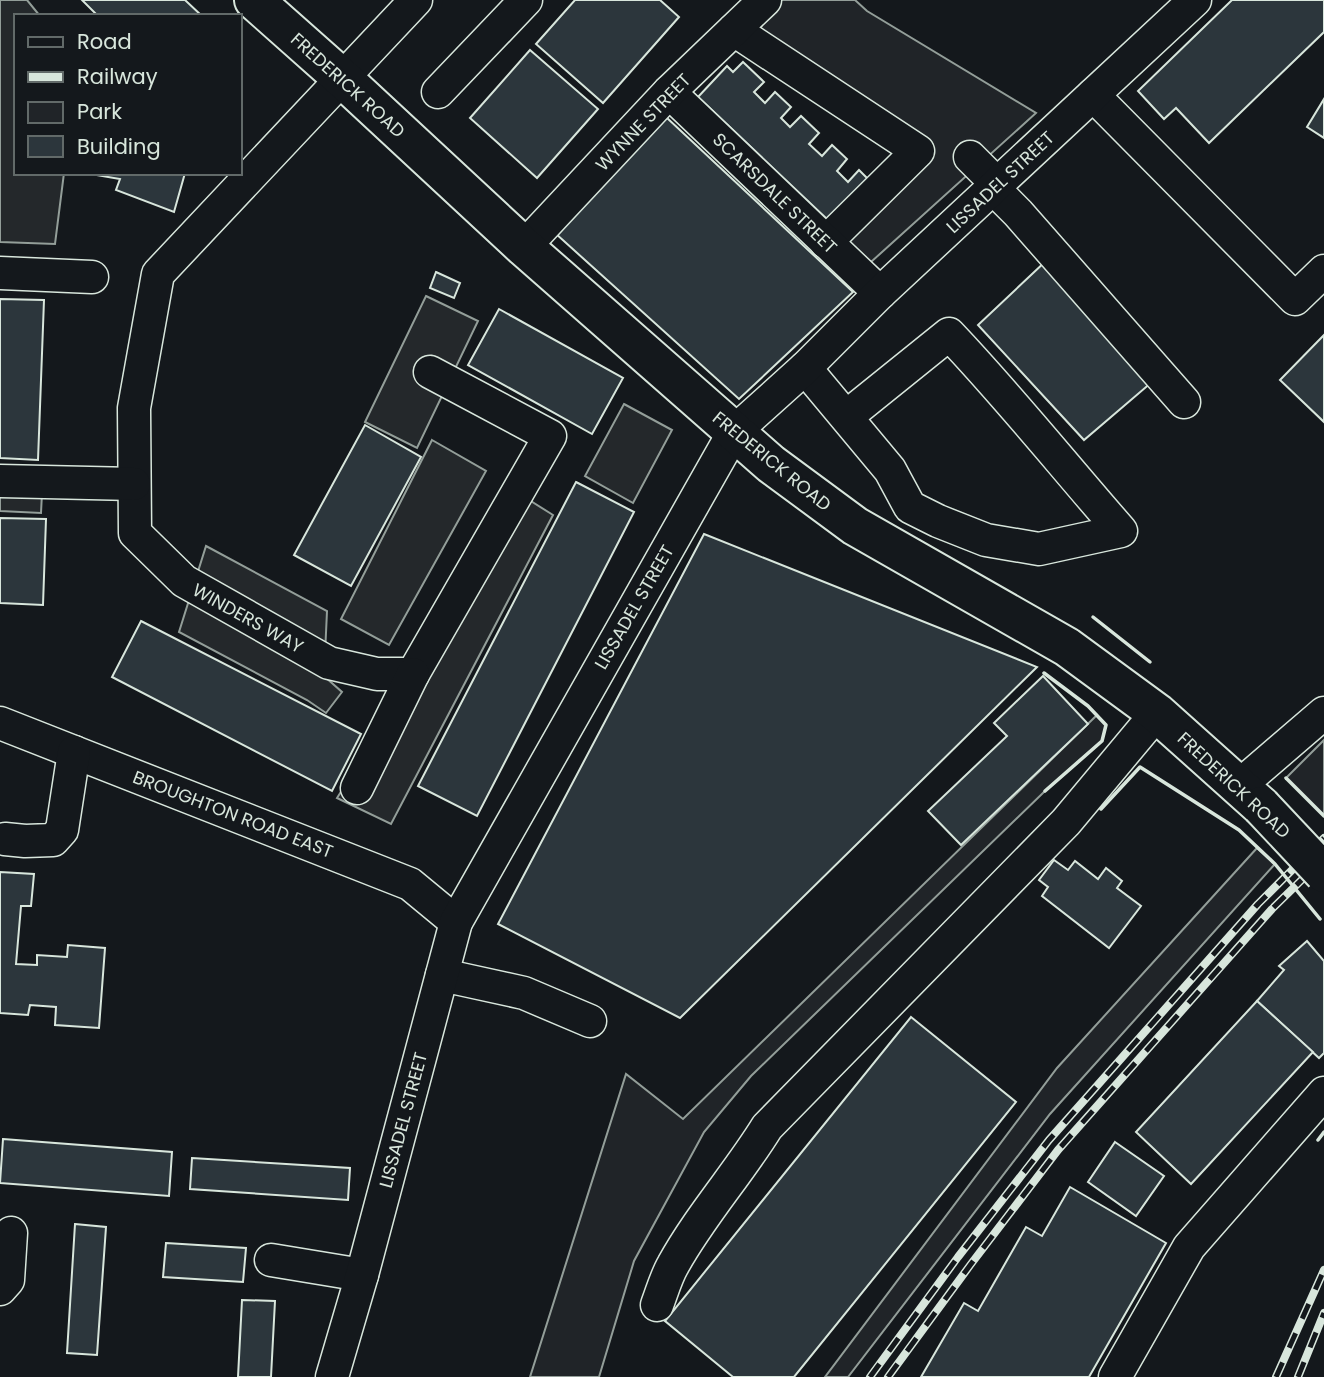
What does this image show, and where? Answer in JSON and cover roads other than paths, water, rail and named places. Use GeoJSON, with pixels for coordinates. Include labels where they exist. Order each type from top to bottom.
{"type":"FeatureCollection","features":[{"type":"Feature","properties":{"kind":"main road","name":"FREDERICK ROAD"},"geometry":{"type":"LineString","coordinates":[[254,0],[524,247],[771,464],[855,526],[1067,647],[1146,705],[1250,796],[1324,873]]}},
{"type":"Feature","properties":{"kind":"street","name":"WINDERS WAY"},"geometry":{"type":"LineString","coordinates":[[413,674],[377,674],[329,663],[184,582],[135,533],[134,408],[158,274],[416,0]]}},
{"type":"Feature","properties":{"kind":"street","name":"WYNNE STREET"},"geometry":{"type":"LineString","coordinates":[[524,247],[669,92],[765,0]]}},
{"type":"Feature","properties":{"kind":"street","name":"LISSADEL STREET"},"geometry":{"type":"LineString","coordinates":[[332,1377],[362,1275],[456,922],[734,432],[1195,0]]}},
{"type":"Feature","properties":{"kind":"street"},"geometry":{"type":"LineString","coordinates":[[438,92],[511,5]]}},
{"type":"Feature","properties":{"kind":"street"},"geometry":{"type":"LineString","coordinates":[[734,30],[918,151],[826,242]]}},
{"type":"Feature","properties":{"kind":"street","name":"SCARSDALE STREET"},"geometry":{"type":"LineString","coordinates":[[669,92],[880,293]]}},
{"type":"Feature","properties":{"kind":"street"},"geometry":{"type":"LineString","coordinates":[[1093,94],[1295,299],[1324,271]]}},
{"type":"Feature","properties":{"kind":"street"},"geometry":{"type":"LineString","coordinates":[[970,157],[1184,402]]}},
{"type":"Feature","properties":{"kind":"street"},"geometry":{"type":"LineString","coordinates":[[0,273],[92,277]]}},
{"type":"Feature","properties":{"kind":"street"},"geometry":{"type":"LineString","coordinates":[[805,368],[890,470],[910,506],[938,521],[986,540],[1039,549],[1121,531],[995,383],[949,334],[846,417]]}},
{"type":"Feature","properties":{"kind":"street"},"geometry":{"type":"LineString","coordinates":[[358,788],[413,674],[550,436],[430,372]]}},
{"type":"Feature","properties":{"kind":"street"},"geometry":{"type":"LineString","coordinates":[[0,481],[134,484]]}},
{"type":"Feature","properties":{"kind":"street"},"geometry":{"type":"LineString","coordinates":[[657,1305],[679,1256],[767,1126],[1066,822],[1146,705]]}},
{"type":"Feature","properties":{"kind":"street"},"geometry":{"type":"LineString","coordinates":[[1250,796],[1324,713]]}},
{"type":"Feature","properties":{"kind":"street","name":"BROUGHTON ROAD EAST"},"geometry":{"type":"LineString","coordinates":[[0,723],[411,884],[456,922]]}},
{"type":"Feature","properties":{"kind":"street"},"geometry":{"type":"LineString","coordinates":[[5,839],[54,840],[62,830],[74,752]]}},
{"type":"Feature","properties":{"kind":"street"},"geometry":{"type":"LineString","coordinates":[[442,975],[524,993],[590,1021]]}},
{"type":"Feature","properties":{"kind":"street"},"geometry":{"type":"LineString","coordinates":[[1115,1377],[1189,1247],[1324,1093]]}},
{"type":"Feature","properties":{"kind":"street"},"geometry":{"type":"LineString","coordinates":[[0,1289],[8,1280],[11,1233]]}},
{"type":"Feature","properties":{"kind":"street"},"geometry":{"type":"LineString","coordinates":[[271,1260],[362,1275]]}},
{"type":"Feature","properties":{"kind":"railway"},"geometry":{"type":"LineString","coordinates":[[870,1377],[958,1257],[1049,1140],[1258,904],[1324,838]]}},
{"type":"Feature","properties":{"kind":"railway"},"geometry":{"type":"LineString","coordinates":[[888,1377],[1058,1150],[1272,909],[1324,858]]}},
{"type":"Feature","properties":{"kind":"railway"},"geometry":{"type":"LineString","coordinates":[[1276,1377],[1324,1270]]}},
{"type":"Feature","properties":{"kind":"railway"},"geometry":{"type":"LineString","coordinates":[[1298,1377],[1324,1313]]}}]}
